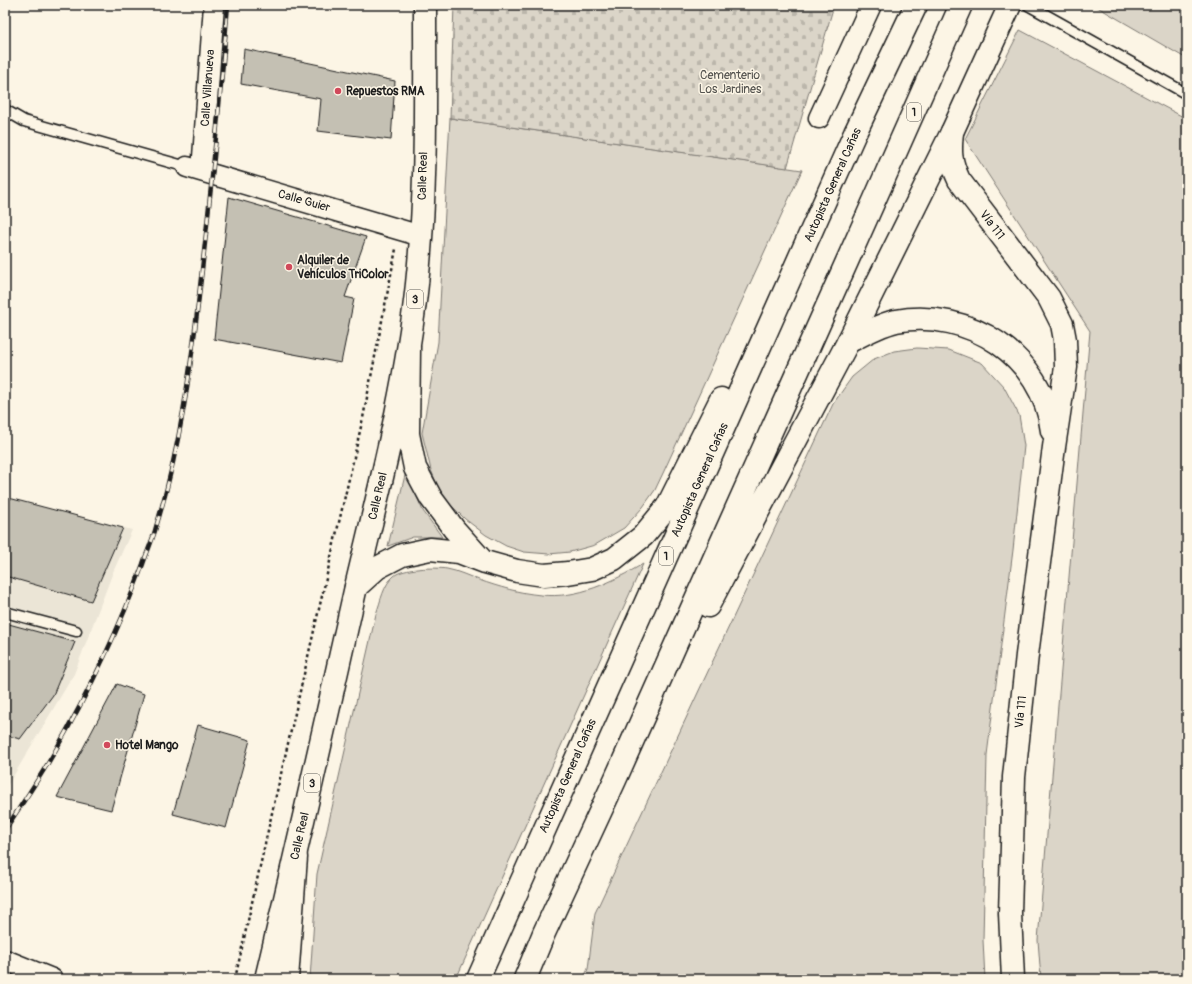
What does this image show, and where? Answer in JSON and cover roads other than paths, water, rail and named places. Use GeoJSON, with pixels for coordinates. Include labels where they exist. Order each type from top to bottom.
{"type":"FeatureCollection","features":[{"type":"Feature","properties":{"kind":"main road","name":"Calle Real"},"geometry":{"type":"LineString","coordinates":[[266,979],[296,857],[356,587],[386,463],[409,348],[421,236],[425,131],[425,5]]}},
{"type":"Feature","properties":{"kind":"main road","name":"Autopista General Cañas"},"geometry":{"type":"LineString","coordinates":[[478,979],[855,134],[916,5]]}},
{"type":"Feature","properties":{"kind":"main road","name":"1"},"geometry":{"type":"LineString","coordinates":[[525,979],[544,933],[615,780],[961,5]]}},
{"type":"Feature","properties":{"kind":"main road","name":"Vía 111"},"geometry":{"type":"LineString","coordinates":[[1010,5],[952,132],[950,153],[959,180],[1049,298],[1062,324],[1066,340],[1066,367],[1027,655],[1014,778],[1010,914],[1013,979]]}},
{"type":"Feature","properties":{"kind":"main road"},"geometry":{"type":"LineString","coordinates":[[615,780],[848,342],[952,132]]}},
{"type":"Feature","properties":{"kind":"main road"},"geometry":{"type":"LineString","coordinates":[[356,587],[377,568],[402,555],[430,549],[459,552],[485,562],[517,571],[544,575],[568,573],[592,568],[614,559],[643,536],[667,507],[855,134]]}},
{"type":"Feature","properties":{"kind":"main road","name":"Vía 111"},"geometry":{"type":"LineString","coordinates":[[848,342],[870,330],[895,322],[921,319],[946,321],[971,328],[993,339],[1014,355],[1034,380],[1043,397],[1051,421],[1054,447]]}},
{"type":"Feature","properties":{"kind":"main road"},"geometry":{"type":"LineString","coordinates":[[409,348],[408,434],[415,468],[430,498],[454,529],[485,562]]}},
{"type":"Feature","properties":{"kind":"main road"},"geometry":{"type":"LineString","coordinates":[[287,979],[296,857]]}},
{"type":"Feature","properties":{"kind":"street","name":"Calle Villanueva"},"geometry":{"type":"LineString","coordinates":[[194,169],[214,5]]}},
{"type":"Feature","properties":{"kind":"street"},"geometry":{"type":"LineString","coordinates":[[819,118],[871,5]]}},
{"type":"Feature","properties":{"kind":"street","name":"Calle Guier"},"geometry":{"type":"LineString","coordinates":[[194,169],[421,236]]}},
{"type":"Feature","properties":{"kind":"street"},"geometry":{"type":"LineString","coordinates":[[5,960],[52,979]]}},
{"type":"Feature","properties":{"kind":"lane"},"geometry":{"type":"LineString","coordinates":[[1028,5],[1187,94]]}},
{"type":"Feature","properties":{"kind":"lane"},"geometry":{"type":"LineString","coordinates":[[5,110],[24,121],[194,169]]}},
{"type":"Feature","properties":{"kind":"lane"},"geometry":{"type":"LineString","coordinates":[[5,612],[76,631]]}},
{"type":"Feature","properties":{"kind":"railway"},"geometry":{"type":"LineString","coordinates":[[5,830],[54,753],[103,660],[134,589],[153,536],[164,498],[172,468],[184,408],[193,348],[212,181],[228,5]]}},
{"type":"Feature","properties":{"kind":"place","name":"Repuestos RMA"},"geometry":{"type":"Point","coordinates":[338,91]}},
{"type":"Feature","properties":{"kind":"place","name":"Alquiler de Vehículos TriColor"},"geometry":{"type":"Point","coordinates":[289,267]}},
{"type":"Feature","properties":{"kind":"place","name":"Hotel Mango"},"geometry":{"type":"Point","coordinates":[107,745]}},
{"type":"Feature","properties":{"kind":"park label","name":"Cementerio Los Jardines"},"geometry":{"type":"Point","coordinates":[730,82]}}]}
